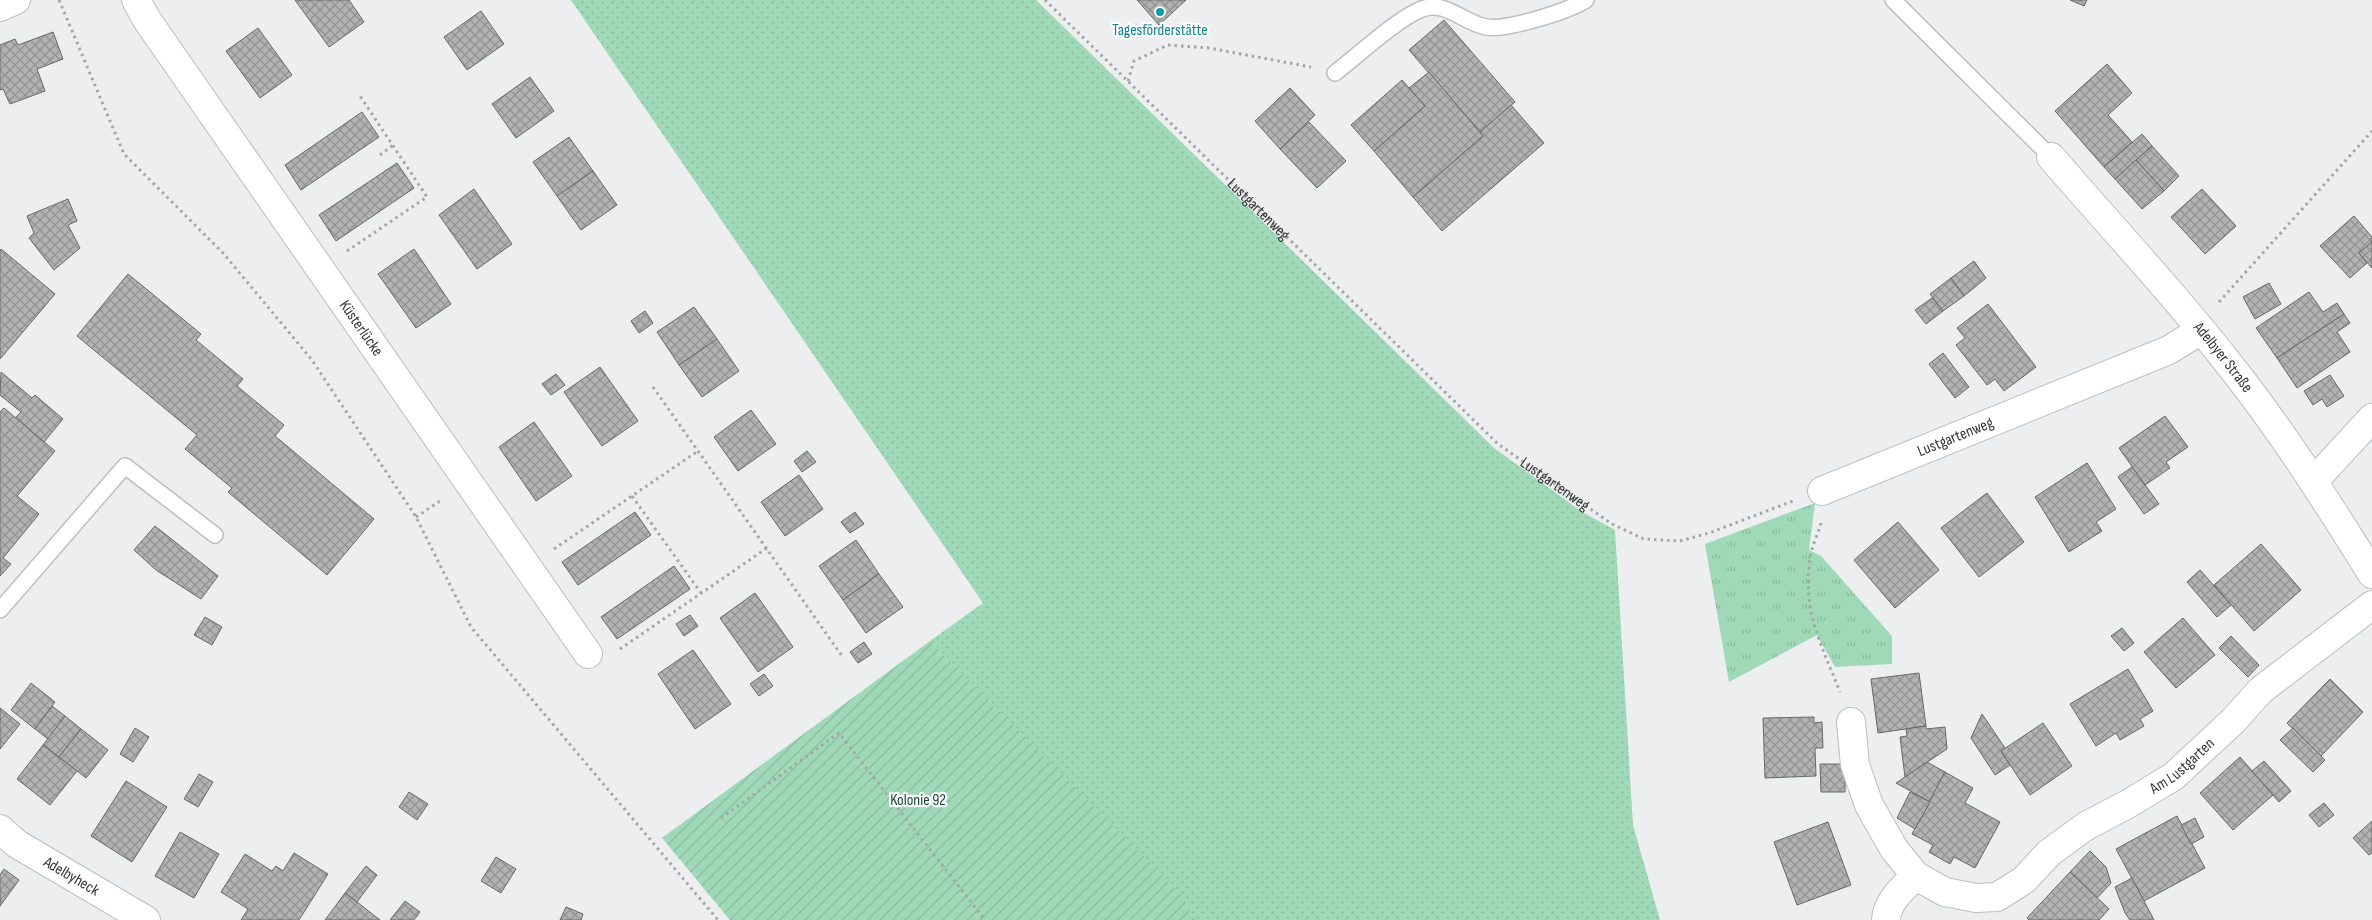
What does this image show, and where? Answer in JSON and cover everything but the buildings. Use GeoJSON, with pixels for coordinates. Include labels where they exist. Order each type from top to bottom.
{"type":"FeatureCollection","features":[{"type":"Feature","properties":{"kind":"street"},"geometry":{"type":"LineString","coordinates":[[0,7],[16,0]]}},
{"type":"Feature","properties":{"kind":"street","name":"Küsterlücke"},"geometry":{"type":"LineString","coordinates":[[136,0],[147,20],[588,654]]}},
{"type":"Feature","properties":{"kind":"street","name":"Adelbyer Straße"},"geometry":{"type":"LineString","coordinates":[[2051,157],[2237,374],[2314,481],[2372,574]]}},
{"type":"Feature","properties":{"kind":"street","name":"Lustgartenweg"},"geometry":{"type":"LineString","coordinates":[[1822,491],[2169,350],[2201,330]]}},
{"type":"Feature","properties":{"kind":"street"},"geometry":{"type":"LineString","coordinates":[[2314,481],[2372,418]]}},
{"type":"Feature","properties":{"kind":"street","name":"Am Lustgarten"},"geometry":{"type":"LineString","coordinates":[[1851,722],[1855,765],[1869,805],[1894,849],[1916,876],[1973,909],[2024,880],[2049,853],[2086,826],[2128,804],[2174,776],[2233,722],[2262,690],[2372,605]]}},
{"type":"Feature","properties":{"kind":"street","name":"Adelbyheck"},"geometry":{"type":"LineString","coordinates":[[0,830],[17,844],[146,920]]}},
{"type":"Feature","properties":{"kind":"street"},"geometry":{"type":"LineString","coordinates":[[1886,920],[1886,911],[1900,890],[1916,876]]}},
{"type":"Feature","properties":{"kind":"lane"},"geometry":{"type":"LineString","coordinates":[[1335,73],[1404,19],[1422,9],[1438,6],[1487,27],[1532,21],[1586,0]]}},
{"type":"Feature","properties":{"kind":"lane"},"geometry":{"type":"LineString","coordinates":[[1893,0],[2051,157]]}},
{"type":"Feature","properties":{"kind":"lane"},"geometry":{"type":"LineString","coordinates":[[0,610],[125,466],[215,535]]}},
{"type":"Feature","properties":{"kind":"path"},"geometry":{"type":"LineString","coordinates":[[59,0],[124,154],[223,254],[312,360],[416,517],[470,627],[718,920]]}},
{"type":"Feature","properties":{"kind":"path","name":"Lustgartenweg"},"geometry":{"type":"LineString","coordinates":[[1045,0],[1498,444],[1612,524],[1644,539],[1680,541],[1709,533],[1822,491]]}},
{"type":"Feature","properties":{"kind":"path"},"geometry":{"type":"LineString","coordinates":[[1128,81],[1134,61],[1168,45],[1209,48],[1335,73]]}},
{"type":"Feature","properties":{"kind":"path"},"geometry":{"type":"LineString","coordinates":[[321,268],[427,197],[360,96]]}},
{"type":"Feature","properties":{"kind":"path"},"geometry":{"type":"LineString","coordinates":[[2201,330],[2214,308],[2372,131]]}},
{"type":"Feature","properties":{"kind":"path"},"geometry":{"type":"LineString","coordinates":[[380,155],[393,145]]}},
{"type":"Feature","properties":{"kind":"path"},"geometry":{"type":"LineString","coordinates":[[653,386],[842,656]]}},
{"type":"Feature","properties":{"kind":"path"},"geometry":{"type":"LineString","coordinates":[[527,568],[698,451]]}},
{"type":"Feature","properties":{"kind":"path"},"geometry":{"type":"LineString","coordinates":[[1822,491],[1825,507],[1810,558],[1808,594],[1811,617],[1821,648],[1851,722]]}},
{"type":"Feature","properties":{"kind":"path"},"geometry":{"type":"LineString","coordinates":[[632,496],[701,593]]}},
{"type":"Feature","properties":{"kind":"path"},"geometry":{"type":"LineString","coordinates":[[588,654],[614,653],[767,548]]}},
{"type":"Feature","properties":{"kind":"path"},"geometry":{"type":"LineString","coordinates":[[721,818],[839,733],[985,920]]}},
{"type":"Feature","properties":{"kind":"green space"},"geometry":{"type":"Polygon","coordinates":[[[571,0],[1036,0],[1494,448],[1582,512],[1615,530],[1633,825],[1660,920],[1195,920],[1180,894],[930,641],[983,603],[571,0]]]}},
{"type":"Feature","properties":{"kind":"green space"},"geometry":{"type":"Polygon","coordinates":[[[1815,503],[1809,550],[1821,556],[1892,636],[1892,664],[1835,667],[1817,635],[1729,682],[1705,544],[1815,503]]]}},
{"type":"Feature","properties":{"kind":"green space","name":"Kolonie 92"},"geometry":{"type":"Polygon","coordinates":[[[930,641],[1181,894],[1195,920],[730,920],[662,838],[930,641]]]}},
{"type":"Feature","properties":{"kind":"place","name":"Tagesförderstätte"},"geometry":{"type":"Point","coordinates":[1160,12]}}]}
